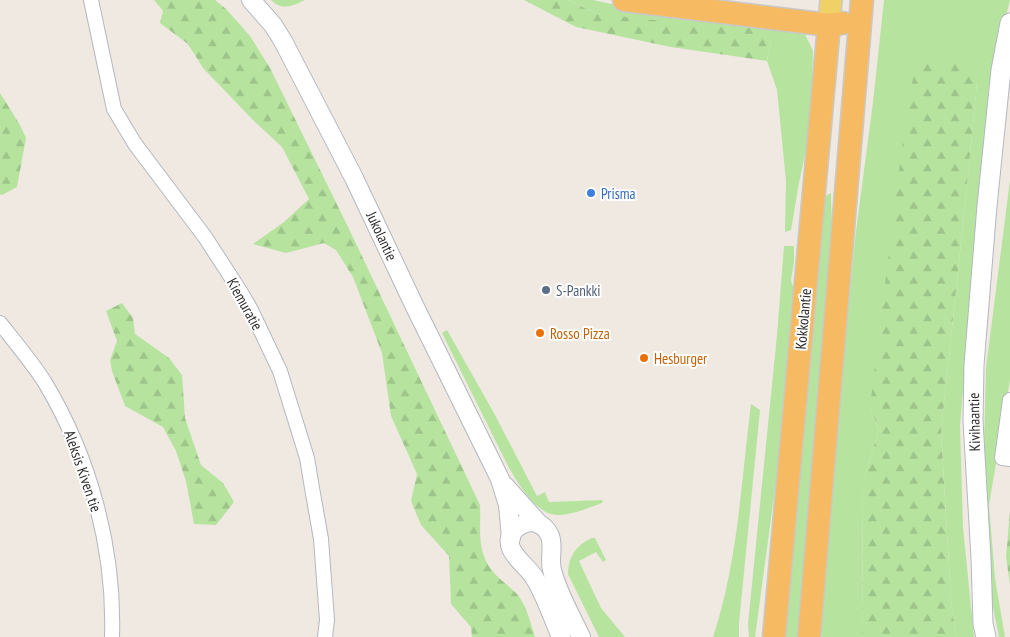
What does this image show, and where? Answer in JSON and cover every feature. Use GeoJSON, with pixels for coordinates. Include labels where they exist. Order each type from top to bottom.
{"type":"FeatureCollection","features":[{"type":"Feature","properties":{"kind":"highway"},"geometry":{"type":"LineString","coordinates":[[624,0],[829,25],[848,23],[855,4]]}},
{"type":"Feature","properties":{"kind":"highway"},"geometry":{"type":"LineString","coordinates":[[810,637],[855,4]]}},
{"type":"Feature","properties":{"kind":"highway","name":"Kokkolantie"},"geometry":{"type":"LineString","coordinates":[[774,637],[829,25]]}},
{"type":"Feature","properties":{"kind":"main road","name":"Kokkolantie"},"geometry":{"type":"LineString","coordinates":[[829,25],[831,0]]}},
{"type":"Feature","properties":{"kind":"main road","name":"Kivihaantie"},"geometry":{"type":"LineString","coordinates":[[986,637],[983,624],[973,421],[974,365],[987,206],[1001,70],[1010,23]]}},
{"type":"Feature","properties":{"kind":"main road","name":"Kivihaantie"},"geometry":{"type":"LineString","coordinates":[[987,206],[1010,105]]}},
{"type":"Feature","properties":{"kind":"street","name":"Kiemuratie"},"geometry":{"type":"LineString","coordinates":[[91,0],[114,109],[135,144],[205,237],[240,291],[280,371],[307,458],[321,539],[327,620],[325,637]]}},
{"type":"Feature","properties":{"kind":"street","name":"Jukolantie"},"geometry":{"type":"LineString","coordinates":[[251,0],[273,25],[283,41],[354,178],[500,479],[508,505],[511,538]]}},
{"type":"Feature","properties":{"kind":"street","name":"Aleksis Kiven tie"},"geometry":{"type":"LineString","coordinates":[[0,323],[43,381],[72,435],[82,460],[98,510],[111,577],[112,637]]}},
{"type":"Feature","properties":{"kind":"street"},"geometry":{"type":"LineString","coordinates":[[1006,458],[1010,400]]}},
{"type":"Feature","properties":{"kind":"street","name":"Jukolantie"},"geometry":{"type":"LineString","coordinates":[[500,479],[540,525]]}},
{"type":"Feature","properties":{"kind":"street"},"geometry":{"type":"LineString","coordinates":[[561,637],[534,577],[511,549],[511,538],[515,530],[522,524],[531,522],[540,525],[549,534],[552,568],[558,590],[581,637]]}},
{"type":"Feature","properties":{"kind":"street"},"geometry":{"type":"LineString","coordinates":[[518,559],[527,563],[538,562],[546,556],[551,546]]}},
{"type":"Feature","properties":{"kind":"green space"},"geometry":{"type":"Polygon","coordinates":[[[154,0],[215,0],[226,9],[250,36],[270,68],[350,231],[480,505],[481,544],[487,562],[494,573],[517,594],[528,614],[535,637],[472,637],[471,627],[451,604],[449,556],[421,525],[411,501],[417,474],[391,416],[382,353],[353,277],[336,250],[324,243],[286,253],[253,244],[284,222],[309,199],[282,147],[203,68],[188,44],[160,23],[163,11],[154,0]]]}},
{"type":"Feature","properties":{"kind":"green space"},"geometry":{"type":"Polygon","coordinates":[[[271,0],[305,0],[292,6],[283,6],[271,0]]]}},
{"type":"Feature","properties":{"kind":"green space"},"geometry":{"type":"Polygon","coordinates":[[[524,0],[568,0],[595,13],[760,29],[771,40],[767,61],[671,47],[576,27],[524,0]]]}},
{"type":"Feature","properties":{"kind":"green space"},"geometry":{"type":"Polygon","coordinates":[[[568,0],[593,0],[644,11],[787,27],[805,34],[813,51],[811,126],[791,230],[785,232],[786,181],[777,90],[767,61],[771,40],[595,13],[568,0]]]}},
{"type":"Feature","properties":{"kind":"green space"},"geometry":{"type":"Polygon","coordinates":[[[884,0],[1010,0],[989,85],[960,426],[963,527],[974,637],[956,637],[951,600],[941,432],[977,82],[870,407],[879,430],[863,481],[862,637],[822,637],[822,590],[855,239],[884,0]]]}},
{"type":"Feature","properties":{"kind":"green space"},"geometry":{"type":"Polygon","coordinates":[[[950,60],[965,69],[977,82],[941,432],[951,600],[956,637],[862,637],[863,481],[879,430],[870,407],[907,106],[914,74],[928,62],[950,60]]]}},
{"type":"Feature","properties":{"kind":"green space"},"geometry":{"type":"Polygon","coordinates":[[[0,93],[26,138],[17,187],[2,195],[0,194],[0,93]]]}},
{"type":"Feature","properties":{"kind":"green space"},"geometry":{"type":"Polygon","coordinates":[[[1010,180],[1010,380],[989,505],[995,578],[1005,637],[999,637],[990,592],[983,486],[986,368],[1010,180]]]}},
{"type":"Feature","properties":{"kind":"green space"},"geometry":{"type":"Polygon","coordinates":[[[831,193],[832,243],[797,637],[785,637],[824,197],[831,193]]]}},
{"type":"Feature","properties":{"kind":"green space"},"geometry":{"type":"Polygon","coordinates":[[[784,246],[794,246],[791,280],[795,294],[786,408],[755,637],[749,637],[748,624],[784,246]]]}},
{"type":"Feature","properties":{"kind":"green space"},"geometry":{"type":"Polygon","coordinates":[[[122,303],[133,318],[135,334],[169,358],[182,375],[185,418],[201,465],[223,483],[234,502],[216,525],[194,524],[186,481],[176,451],[163,427],[125,406],[112,371],[110,360],[117,341],[106,311],[122,303]]]}},
{"type":"Feature","properties":{"kind":"green space"},"geometry":{"type":"Polygon","coordinates":[[[447,330],[495,415],[537,496],[545,492],[549,502],[603,500],[602,503],[576,512],[560,515],[544,511],[529,498],[508,466],[442,333],[447,330]]]}},
{"type":"Feature","properties":{"kind":"green space"},"geometry":{"type":"Polygon","coordinates":[[[751,404],[760,410],[739,637],[713,637],[728,580],[733,551],[751,404]]]}},
{"type":"Feature","properties":{"kind":"green space"},"geometry":{"type":"Polygon","coordinates":[[[1010,511],[1010,584],[1006,557],[1010,511]]]}},
{"type":"Feature","properties":{"kind":"green space"},"geometry":{"type":"Polygon","coordinates":[[[592,538],[595,538],[606,560],[603,562],[596,552],[579,561],[601,608],[625,637],[599,637],[568,574],[571,557],[574,552],[592,538]]]}},
{"type":"Feature","properties":{"kind":"place","name":"Prisma"},"geometry":{"type":"Point","coordinates":[591,193]}},
{"type":"Feature","properties":{"kind":"place","name":"S-Pankki"},"geometry":{"type":"Point","coordinates":[546,290]}},
{"type":"Feature","properties":{"kind":"place","name":"Rosso Pizza"},"geometry":{"type":"Point","coordinates":[540,333]}},
{"type":"Feature","properties":{"kind":"place","name":"Hesburger"},"geometry":{"type":"Point","coordinates":[644,358]}}]}
